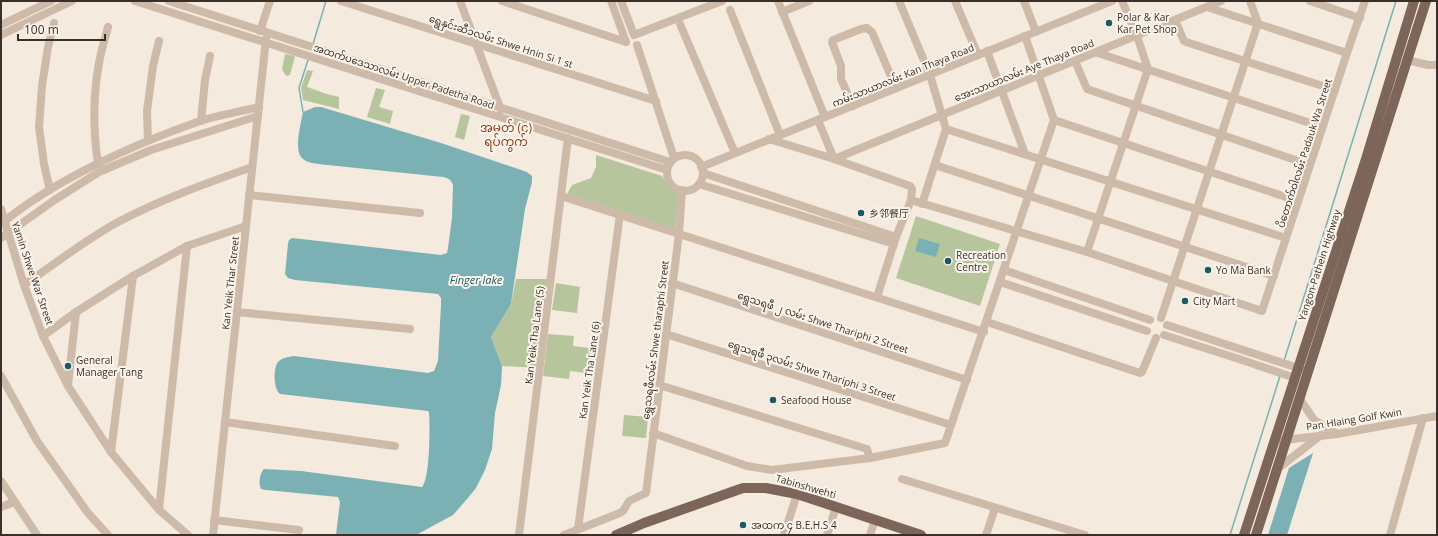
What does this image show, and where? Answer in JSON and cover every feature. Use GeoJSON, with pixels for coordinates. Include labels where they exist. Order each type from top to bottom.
{"type":"FeatureCollection","features":[{"type":"Feature","properties":{"kind":"main road","name":"Yangon-Pathein Highway"},"geometry":{"type":"LineString","coordinates":[[1256,535],[1300,399],[1303,369],[1414,1]]}},
{"type":"Feature","properties":{"kind":"main road","name":"Yangon-Pathein Highway"},"geometry":{"type":"LineString","coordinates":[[1244,535],[1295,378],[1303,369],[1426,1]]}},
{"type":"Feature","properties":{"kind":"main road","name":"Tabinshwehti"},"geometry":{"type":"LineString","coordinates":[[616,535],[630,532],[743,488],[766,488],[797,494],[921,535]]}},
{"type":"Feature","properties":{"kind":"street"},"geometry":{"type":"LineString","coordinates":[[1,25],[51,1]]}},
{"type":"Feature","properties":{"kind":"street"},"geometry":{"type":"LineString","coordinates":[[1,35],[72,1]]}},
{"type":"Feature","properties":{"kind":"street","name":"အထက်ပဒေသာလမ်း Upper Padetha Road"},"geometry":{"type":"LineString","coordinates":[[135,1],[504,119],[568,138],[670,164]]}},
{"type":"Feature","properties":{"kind":"street"},"geometry":{"type":"LineString","coordinates":[[169,1],[670,164]]}},
{"type":"Feature","properties":{"kind":"street","name":"Kan Yeik Thar Street"},"geometry":{"type":"LineString","coordinates":[[213,535],[266,43],[263,32],[270,1]]}},
{"type":"Feature","properties":{"kind":"street","name":"ရွေနှင်းဆီ၁လမ်း Shwe Hnin Si 1 st"},"geometry":{"type":"LineString","coordinates":[[341,1],[656,100]]}},
{"type":"Feature","properties":{"kind":"street"},"geometry":{"type":"LineString","coordinates":[[460,1],[504,119]]}},
{"type":"Feature","properties":{"kind":"street"},"geometry":{"type":"LineString","coordinates":[[502,1],[626,42],[612,1]]}},
{"type":"Feature","properties":{"kind":"street"},"geometry":{"type":"LineString","coordinates":[[621,1],[634,35],[722,1]]}},
{"type":"Feature","properties":{"kind":"street"},"geometry":{"type":"LineString","coordinates":[[778,1],[821,118],[834,159]]}},
{"type":"Feature","properties":{"kind":"street"},"geometry":{"type":"LineString","coordinates":[[782,12],[809,1]]}},
{"type":"Feature","properties":{"kind":"street"},"geometry":{"type":"LineString","coordinates":[[899,1],[930,74],[946,129],[922,204]]}},
{"type":"Feature","properties":{"kind":"street"},"geometry":{"type":"LineString","coordinates":[[955,1],[978,55]]}},
{"type":"Feature","properties":{"kind":"street"},"geometry":{"type":"LineString","coordinates":[[1024,1],[1036,32]]}},
{"type":"Feature","properties":{"kind":"street","name":"ကမ်းသာယာလမ်း Kan Thaya Road"},"geometry":{"type":"LineString","coordinates":[[702,170],[735,153],[1112,1]]}},
{"type":"Feature","properties":{"kind":"street"},"geometry":{"type":"LineString","coordinates":[[1087,252],[1148,69],[1137,36],[1122,1]]}},
{"type":"Feature","properties":{"kind":"street","name":"အေးသာယာလမ်း Aye Thaya Road"},"geometry":{"type":"LineString","coordinates":[[834,159],[1221,1]]}},
{"type":"Feature","properties":{"kind":"street"},"geometry":{"type":"LineString","coordinates":[[1161,318],[1258,23],[1250,1]]}},
{"type":"Feature","properties":{"kind":"street"},"geometry":{"type":"LineString","coordinates":[[1310,1],[1360,18]]}},
{"type":"Feature","properties":{"kind":"street","name":"ပိတောက်ဝါလမ်း Padauk Wa Street"},"geometry":{"type":"LineString","coordinates":[[1173,281],[1262,311],[1365,1]]}},
{"type":"Feature","properties":{"kind":"street"},"geometry":{"type":"LineString","coordinates":[[1207,7],[1347,53]]}},
{"type":"Feature","properties":{"kind":"street"},"geometry":{"type":"LineString","coordinates":[[730,10],[780,135]]}},
{"type":"Feature","properties":{"kind":"street"},"geometry":{"type":"LineString","coordinates":[[1175,20],[1186,42],[1335,90]]}},
{"type":"Feature","properties":{"kind":"street"},"geometry":{"type":"LineString","coordinates":[[50,190],[44,164],[39,127],[42,86],[48,47],[54,23]]}},
{"type":"Feature","properties":{"kind":"street"},"geometry":{"type":"LineString","coordinates":[[680,24],[735,153]]}},
{"type":"Feature","properties":{"kind":"street"},"geometry":{"type":"LineString","coordinates":[[98,164],[94,136],[94,104],[99,63],[108,27]]}},
{"type":"Feature","properties":{"kind":"street"},"geometry":{"type":"LineString","coordinates":[[853,106],[841,79],[841,66],[832,42],[834,40],[867,28],[872,32],[896,88]]}},
{"type":"Feature","properties":{"kind":"street"},"geometry":{"type":"LineString","coordinates":[[653,433],[747,466],[772,470],[870,458],[945,443],[984,332],[1054,120],[1026,36]]}},
{"type":"Feature","properties":{"kind":"street"},"geometry":{"type":"LineString","coordinates":[[148,141],[147,111],[152,66],[159,41]]}},
{"type":"Feature","properties":{"kind":"street"},"geometry":{"type":"LineString","coordinates":[[637,45],[656,100],[670,164],[667,176],[674,187],[682,190],[694,188],[699,184],[702,170],[697,160],[692,156],[680,155],[670,164]]}},
{"type":"Feature","properties":{"kind":"street"},"geometry":{"type":"LineString","coordinates":[[987,51],[1025,154]]}},
{"type":"Feature","properties":{"kind":"street"},"geometry":{"type":"LineString","coordinates":[[1096,52],[1322,127]]}},
{"type":"Feature","properties":{"kind":"street"},"geometry":{"type":"LineString","coordinates":[[201,121],[205,80],[210,56]]}},
{"type":"Feature","properties":{"kind":"street"},"geometry":{"type":"LineString","coordinates":[[1407,60],[1428,65],[1437,65]]}},
{"type":"Feature","properties":{"kind":"street"},"geometry":{"type":"LineString","coordinates":[[1075,61],[1087,89],[1221,136],[1310,165]]}},
{"type":"Feature","properties":{"kind":"street"},"geometry":{"type":"LineString","coordinates":[[3,223],[50,190],[98,164],[148,141],[201,121],[259,107]]}},
{"type":"Feature","properties":{"kind":"street"},"geometry":{"type":"LineString","coordinates":[[4,235],[56,199],[99,172],[150,150],[258,116]]}},
{"type":"Feature","properties":{"kind":"street"},"geometry":{"type":"LineString","coordinates":[[1054,120],[1298,201]]}},
{"type":"Feature","properties":{"kind":"street"},"geometry":{"type":"LineString","coordinates":[[946,129],[1286,238]]}},
{"type":"Feature","properties":{"kind":"street","name":"Kan Yeik Tha Lane (5)"},"geometry":{"type":"LineString","coordinates":[[519,535],[568,138]]}},
{"type":"Feature","properties":{"kind":"street"},"geometry":{"type":"LineString","coordinates":[[769,139],[834,159],[910,186],[912,189],[911,200],[895,240],[877,297]]}},
{"type":"Feature","properties":{"kind":"street"},"geometry":{"type":"LineString","coordinates":[[935,165],[1274,276]]}},
{"type":"Feature","properties":{"kind":"street"},"geometry":{"type":"LineString","coordinates":[[24,285],[119,222],[185,191],[252,167]]}},
{"type":"Feature","properties":{"kind":"street"},"geometry":{"type":"LineString","coordinates":[[702,170],[895,240]]}},
{"type":"Feature","properties":{"kind":"street"},"geometry":{"type":"LineString","coordinates":[[699,184],[895,240]]}},
{"type":"Feature","properties":{"kind":"street","name":"ရွှေသရဖီလမ်း Shwe tharaphi Street"},"geometry":{"type":"LineString","coordinates":[[578,529],[623,511],[629,501],[646,492],[679,234],[682,190]]}},
{"type":"Feature","properties":{"kind":"street"},"geometry":{"type":"LineString","coordinates":[[249,195],[420,213]]}},
{"type":"Feature","properties":{"kind":"street"},"geometry":{"type":"LineString","coordinates":[[561,196],[984,332]]}},
{"type":"Feature","properties":{"kind":"street"},"geometry":{"type":"LineString","coordinates":[[911,200],[1087,252],[1173,281]]}},
{"type":"Feature","properties":{"kind":"street","name":"Yamin Shwe War Street"},"geometry":{"type":"LineString","coordinates":[[1,209],[4,235],[43,336],[68,386],[111,452],[159,510],[188,535]]}},
{"type":"Feature","properties":{"kind":"street","name":"Kan Yeik Tha Lane (6)"},"geometry":{"type":"LineString","coordinates":[[578,529],[620,214]]}},
{"type":"Feature","properties":{"kind":"street"},"geometry":{"type":"LineString","coordinates":[[43,336],[76,312],[133,276],[188,246],[246,226]]}},
{"type":"Feature","properties":{"kind":"street"},"geometry":{"type":"LineString","coordinates":[[159,510],[188,246]]}},
{"type":"Feature","properties":{"kind":"street"},"geometry":{"type":"LineString","coordinates":[[1004,270],[1150,320]]}},
{"type":"Feature","properties":{"kind":"street"},"geometry":{"type":"LineString","coordinates":[[111,452],[133,276]]}},
{"type":"Feature","properties":{"kind":"street"},"geometry":{"type":"LineString","coordinates":[[1000,282],[1147,331],[1150,336],[1156,338],[1164,336],[1239,358],[1295,378]]}},
{"type":"Feature","properties":{"kind":"street","name":"ရွေသရဖီ ၂ လမ်း Shwe Thariphi 2 Street"},"geometry":{"type":"LineString","coordinates":[[672,283],[967,380]]}},
{"type":"Feature","properties":{"kind":"street"},"geometry":{"type":"LineString","coordinates":[[68,386],[76,312]]}},
{"type":"Feature","properties":{"kind":"street"},"geometry":{"type":"LineString","coordinates":[[237,312],[410,329]]}},
{"type":"Feature","properties":{"kind":"street"},"geometry":{"type":"LineString","coordinates":[[1147,331],[1150,320],[1155,317],[1161,318],[1165,321],[1167,326],[1164,336]]}},
{"type":"Feature","properties":{"kind":"street"},"geometry":{"type":"LineString","coordinates":[[987,322],[1140,373],[1142,372],[1156,338]]}},
{"type":"Feature","properties":{"kind":"street"},"geometry":{"type":"LineString","coordinates":[[1167,326],[1303,369]]}},
{"type":"Feature","properties":{"kind":"street","name":"ရွေသရဖီ ၃လမ်း Shwe Thariphi 3 Street"},"geometry":{"type":"LineString","coordinates":[[666,334],[952,425]]}},
{"type":"Feature","properties":{"kind":"street"},"geometry":{"type":"LineString","coordinates":[[1,376],[37,441],[88,513],[108,535]]}},
{"type":"Feature","properties":{"kind":"street"},"geometry":{"type":"LineString","coordinates":[[659,384],[868,449],[870,458]]}},
{"type":"Feature","properties":{"kind":"street"},"geometry":{"type":"LineString","coordinates":[[1300,399],[1314,420],[1337,434]]}},
{"type":"Feature","properties":{"kind":"street","name":"Pan Hlaing Golf Kwin"},"geometry":{"type":"LineString","coordinates":[[1274,441],[1337,434],[1437,416]]}},
{"type":"Feature","properties":{"kind":"street"},"geometry":{"type":"LineString","coordinates":[[1390,535],[1423,418]]}},
{"type":"Feature","properties":{"kind":"street"},"geometry":{"type":"LineString","coordinates":[[225,422],[396,446]]}},
{"type":"Feature","properties":{"kind":"street"},"geometry":{"type":"LineString","coordinates":[[1276,470],[1321,435]]}},
{"type":"Feature","properties":{"kind":"street"},"geometry":{"type":"LineString","coordinates":[[902,479],[1085,535]]}},
{"type":"Feature","properties":{"kind":"street"},"geometry":{"type":"LineString","coordinates":[[1,480],[37,535]]}},
{"type":"Feature","properties":{"kind":"street"},"geometry":{"type":"LineString","coordinates":[[784,535],[797,494]]}},
{"type":"Feature","properties":{"kind":"street"},"geometry":{"type":"LineString","coordinates":[[1,507],[15,502]]}},
{"type":"Feature","properties":{"kind":"street"},"geometry":{"type":"LineString","coordinates":[[827,535],[836,507]]}},
{"type":"Feature","properties":{"kind":"street"},"geometry":{"type":"LineString","coordinates":[[986,535],[995,508]]}},
{"type":"Feature","properties":{"kind":"street"},"geometry":{"type":"LineString","coordinates":[[214,520],[299,530]]}},
{"type":"Feature","properties":{"kind":"street"},"geometry":{"type":"LineString","coordinates":[[870,535],[875,520]]}},
{"type":"Feature","properties":{"kind":"street"},"geometry":{"type":"LineString","coordinates":[[564,535],[578,529]]}},
{"type":"Feature","properties":{"kind":"green space"},"geometry":{"type":"Polygon","coordinates":[[[285,54],[295,56],[290,75],[286,76],[282,69],[285,54]]]}},
{"type":"Feature","properties":{"kind":"green space"},"geometry":{"type":"Polygon","coordinates":[[[307,70],[313,71],[307,87],[339,97],[339,109],[303,100],[301,88],[307,70]]]}},
{"type":"Feature","properties":{"kind":"green space"},"geometry":{"type":"Polygon","coordinates":[[[376,88],[385,90],[379,107],[393,111],[390,124],[367,117],[376,88]]]}},
{"type":"Feature","properties":{"kind":"green space"},"geometry":{"type":"Polygon","coordinates":[[[461,114],[470,116],[464,140],[455,137],[461,114]]]}},
{"type":"Feature","properties":{"kind":"green space"},"geometry":{"type":"Polygon","coordinates":[[[596,155],[662,176],[668,186],[679,193],[675,229],[567,194],[572,185],[591,178],[596,167],[596,155]]]}},
{"type":"Feature","properties":{"kind":"green space","name":"Recreation Centre"},"geometry":{"type":"Polygon","coordinates":[[[916,216],[1000,244],[980,306],[896,278],[916,216]]]}},
{"type":"Feature","properties":{"kind":"green space"},"geometry":{"type":"Polygon","coordinates":[[[516,279],[549,279],[537,368],[502,366],[491,337],[511,304],[516,279]]]}},
{"type":"Feature","properties":{"kind":"green space"},"geometry":{"type":"Polygon","coordinates":[[[556,283],[580,287],[577,313],[552,310],[556,283]]]}},
{"type":"Feature","properties":{"kind":"green space"},"geometry":{"type":"Polygon","coordinates":[[[548,334],[574,336],[573,346],[598,349],[595,374],[570,371],[569,379],[543,376],[548,334]]]}},
{"type":"Feature","properties":{"kind":"green space"},"geometry":{"type":"Polygon","coordinates":[[[624,415],[648,417],[646,438],[622,436],[624,415]]]}},
{"type":"Feature","properties":{"kind":"water","name":"Finger lake"},"geometry":{"type":"Polygon","coordinates":[[[315,107],[321,107],[441,143],[527,172],[532,176],[532,182],[525,209],[511,304],[491,337],[502,366],[501,385],[495,413],[492,449],[485,470],[476,488],[453,515],[416,535],[336,535],[340,502],[338,497],[266,490],[261,489],[260,487],[261,473],[264,469],[301,471],[422,487],[427,474],[429,440],[428,411],[280,394],[276,387],[275,372],[277,364],[286,357],[294,356],[428,373],[434,371],[438,361],[441,298],[438,294],[295,280],[288,278],[285,274],[288,244],[289,240],[292,238],[441,255],[447,253],[448,248],[452,218],[453,185],[451,181],[443,177],[318,164],[304,160],[299,153],[298,148],[303,112],[315,107]]]}},
{"type":"Feature","properties":{"kind":"water"},"geometry":{"type":"Polygon","coordinates":[[[919,238],[940,244],[936,257],[915,251],[919,238]]]}},
{"type":"Feature","properties":{"kind":"water"},"geometry":{"type":"Polygon","coordinates":[[[1313,453],[1287,535],[1268,535],[1289,468],[1313,453]]]}},
{"type":"Feature","properties":{"kind":"waterway"},"geometry":{"type":"LineString","coordinates":[[313,44],[326,1]]}},
{"type":"Feature","properties":{"kind":"waterway"},"geometry":{"type":"LineString","coordinates":[[1284,361],[1396,1]]}},
{"type":"Feature","properties":{"kind":"waterway"},"geometry":{"type":"LineString","coordinates":[[303,112],[299,88],[308,60]]}},
{"type":"Feature","properties":{"kind":"waterway"},"geometry":{"type":"LineString","coordinates":[[1230,535],[1280,376]]}},
{"type":"Feature","properties":{"kind":"place","name":"Polar & Kar Kar Pet Shop"},"geometry":{"type":"Point","coordinates":[1109,23]}},
{"type":"Feature","properties":{"kind":"place","name":"乡邻餐厅"},"geometry":{"type":"Point","coordinates":[861,213]}},
{"type":"Feature","properties":{"kind":"place","name":"Recreation Centre"},"geometry":{"type":"Point","coordinates":[948,261]}},
{"type":"Feature","properties":{"kind":"place","name":"Yo Ma Bank"},"geometry":{"type":"Point","coordinates":[1208,270]}},
{"type":"Feature","properties":{"kind":"place","name":"City Mart"},"geometry":{"type":"Point","coordinates":[1185,301]}},
{"type":"Feature","properties":{"kind":"place","name":"General Manager Tang"},"geometry":{"type":"Point","coordinates":[68,366]}},
{"type":"Feature","properties":{"kind":"place","name":"Seafood House"},"geometry":{"type":"Point","coordinates":[773,400]}},
{"type":"Feature","properties":{"kind":"place","name":"အထက ၄ B.E.H.S 4"},"geometry":{"type":"Point","coordinates":[743,525]}},
{"type":"Feature","properties":{"kind":"district","name":"အမှတ် (၄) ရပ်ကွက်"},"geometry":{"type":"Point","coordinates":[506,135]}}]}
